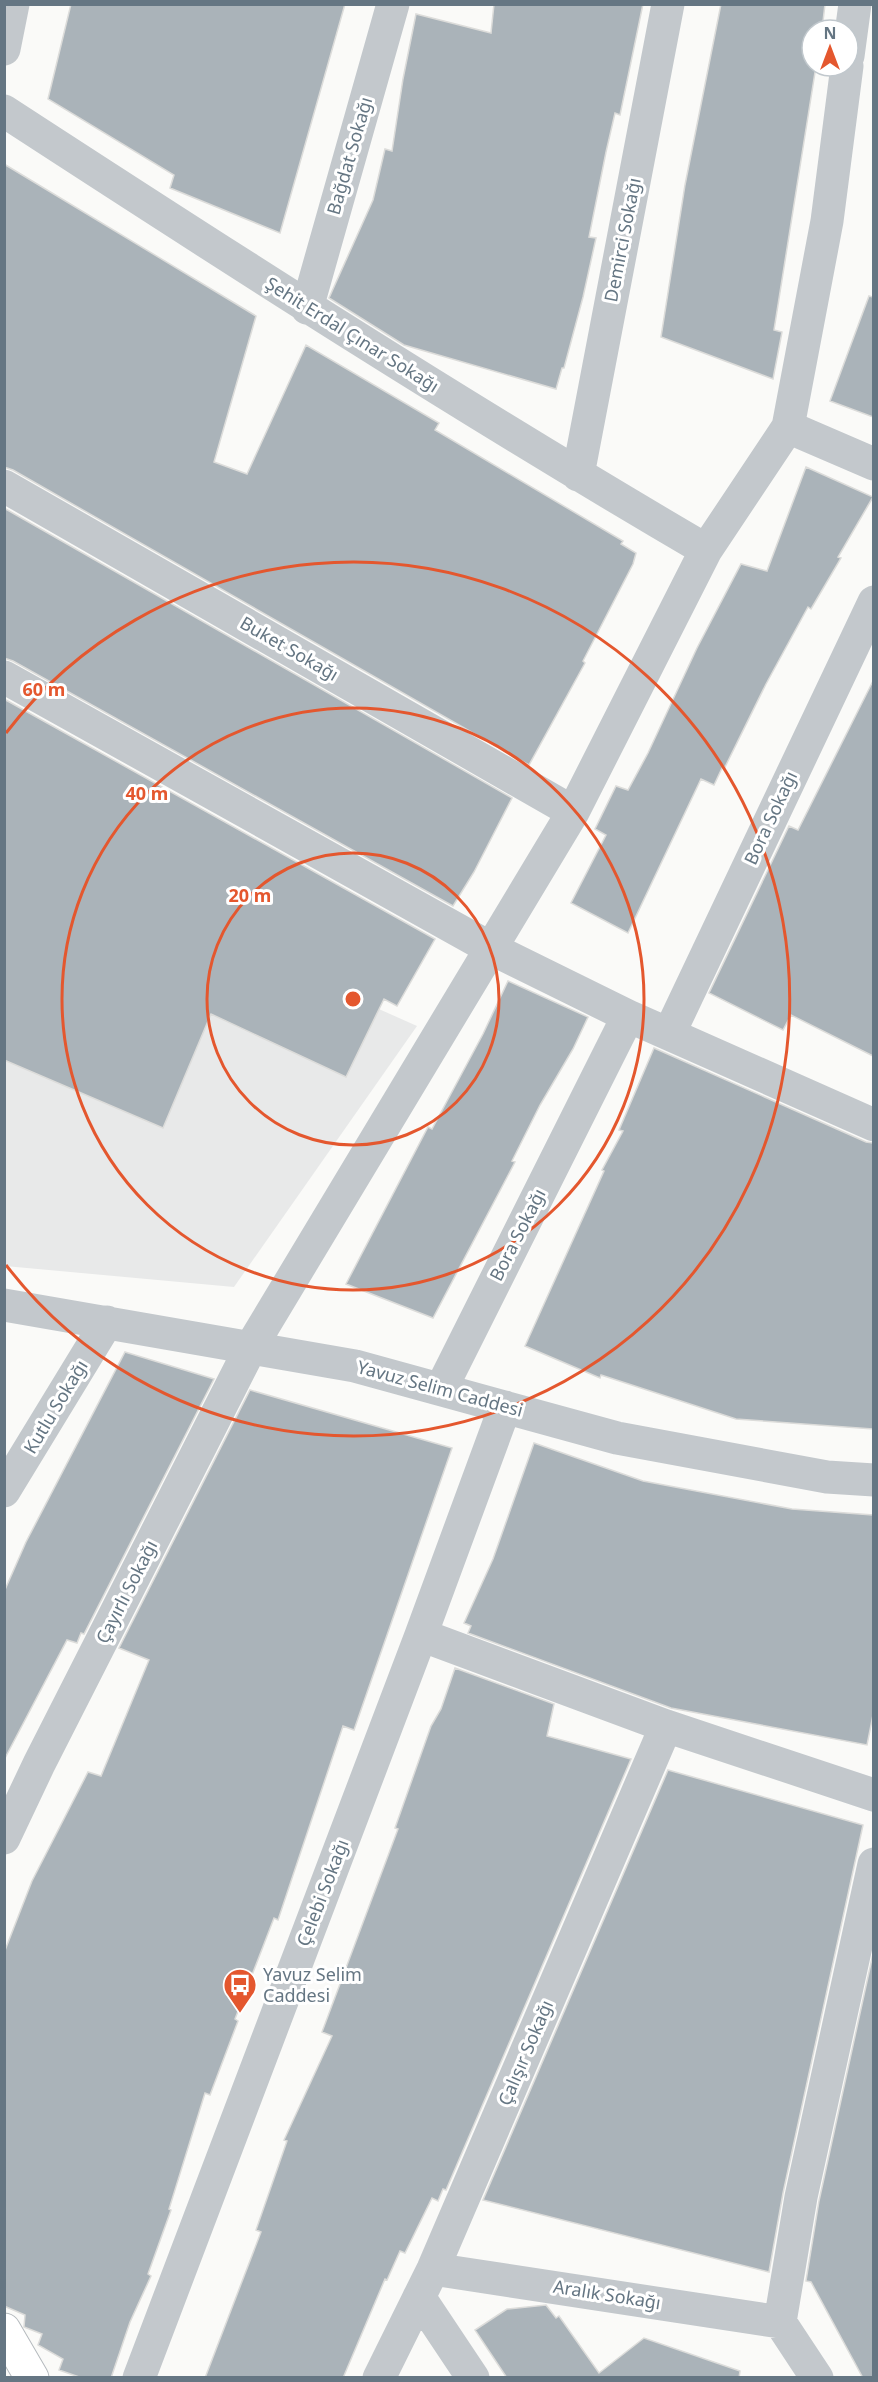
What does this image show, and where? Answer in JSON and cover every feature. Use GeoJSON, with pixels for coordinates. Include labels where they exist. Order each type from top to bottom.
{"type":"FeatureCollection","features":[{"type":"Feature","properties":{"kind":"main road"},"geometry":{"type":"LineString","coordinates":[[4,2330],[32,2378]]}},
{"type":"Feature","properties":{"kind":"street"},"geometry":{"type":"LineString","coordinates":[[4,49],[13,4]]}},
{"type":"Feature","properties":{"kind":"street","name":"Bağdat Sokağı"},"geometry":{"type":"LineString","coordinates":[[307,308],[393,4]]}},
{"type":"Feature","properties":{"kind":"street","name":"Demirci Sokağı"},"geometry":{"type":"LineString","coordinates":[[578,475],[668,4]]}},
{"type":"Feature","properties":{"kind":"street"},"geometry":{"type":"LineString","coordinates":[[845,78],[827,220],[788,427],[873,464]]}},
{"type":"Feature","properties":{"kind":"street","name":"Şehit Erdal Çınar Sokağı"},"geometry":{"type":"LineString","coordinates":[[4,111],[307,308],[578,475],[706,549]]}},
{"type":"Feature","properties":{"kind":"street","name":"Çayırlı Sokağı"},"geometry":{"type":"LineString","coordinates":[[4,1838],[39,1764],[251,1347],[573,812],[706,549],[788,427]]}},
{"type":"Feature","properties":{"kind":"street","name":"Buket Sokağı"},"geometry":{"type":"LineString","coordinates":[[4,486],[573,812]]}},
{"type":"Feature","properties":{"kind":"street","name":"Bora Sokağı"},"geometry":{"type":"LineString","coordinates":[[669,1034],[873,602]]}},
{"type":"Feature","properties":{"kind":"street"},"geometry":{"type":"LineString","coordinates":[[4,677],[492,949],[628,1016],[873,1125]]}},
{"type":"Feature","properties":{"kind":"street","name":"Bora Sokağı"},"geometry":{"type":"LineString","coordinates":[[441,1389],[628,1016]]}},
{"type":"Feature","properties":{"kind":"street","name":"Yavuz Selim Caddesi"},"geometry":{"type":"LineString","coordinates":[[4,1305],[355,1366],[617,1438],[827,1477],[873,1480]]}},
{"type":"Feature","properties":{"kind":"street","name":"Kutlu Sokağı"},"geometry":{"type":"LineString","coordinates":[[4,1491],[107,1322]]}},
{"type":"Feature","properties":{"kind":"street","name":"Çelebi Sokağı"},"geometry":{"type":"LineString","coordinates":[[139,2378],[421,1635],[505,1407]]}},
{"type":"Feature","properties":{"kind":"street"},"geometry":{"type":"LineString","coordinates":[[421,1635],[666,1726],[873,1795]]}},
{"type":"Feature","properties":{"kind":"street","name":"Çalışır Sokağı"},"geometry":{"type":"LineString","coordinates":[[379,2378],[426,2283],[666,1726]]}},
{"type":"Feature","properties":{"kind":"street"},"geometry":{"type":"LineString","coordinates":[[817,2378],[780,2322],[801,2197],[873,1864]]}},
{"type":"Feature","properties":{"kind":"street"},"geometry":{"type":"LineString","coordinates":[[426,2283],[473,2378]]}},
{"type":"Feature","properties":{"kind":"street","name":"Aralık Sokağı"},"geometry":{"type":"LineString","coordinates":[[426,2283],[780,2322]]}},
{"type":"Feature","properties":{"kind":"shaded area"},"geometry":{"type":"Polygon","coordinates":[[[4,842],[417,1026],[234,1287],[5,1266],[4,842]]]}},
{"type":"Feature","properties":{"kind":"building"},"geometry":{"type":"Polygon","coordinates":[[[71,4],[345,4],[280,233],[170,188],[174,175],[48,99],[71,4]]]}},
{"type":"Feature","properties":{"kind":"building"},"geometry":{"type":"Polygon","coordinates":[[[494,4],[643,4],[620,115],[615,113],[606,152],[589,237],[596,238],[583,297],[556,389],[404,345],[329,298],[373,200],[385,149],[392,151],[416,14],[491,33],[494,4]]]}},
{"type":"Feature","properties":{"kind":"building"},"geometry":{"type":"Polygon","coordinates":[[[721,4],[825,4],[823,18],[800,18],[800,78],[814,78],[774,330],[782,332],[773,379],[661,337],[685,185],[721,4]]]}},
{"type":"Feature","properties":{"kind":"building"},"geometry":{"type":"Polygon","coordinates":[[[4,164],[256,316],[214,462],[247,474],[306,345],[439,423],[435,430],[623,541],[621,544],[636,553],[633,564],[583,661],[585,663],[529,765],[13,470],[4,467],[4,164]]]}},
{"type":"Feature","properties":{"kind":"building"},"geometry":{"type":"Polygon","coordinates":[[[869,296],[873,297],[873,417],[830,401],[869,296]]]}},
{"type":"Feature","properties":{"kind":"building"},"geometry":{"type":"Polygon","coordinates":[[[806,467],[873,497],[811,609],[808,607],[766,684],[725,767],[723,766],[714,785],[701,779],[628,933],[571,903],[606,835],[595,829],[616,786],[628,790],[741,564],[767,571],[806,467]]]}},
{"type":"Feature","properties":{"kind":"building"},"geometry":{"type":"Polygon","coordinates":[[[4,508],[512,798],[474,872],[453,906],[4,658],[4,508]]]}},
{"type":"Feature","properties":{"kind":"building"},"geometry":{"type":"Polygon","coordinates":[[[873,681],[873,1056],[791,1015],[783,1030],[709,993],[789,826],[798,830],[873,681]]]}},
{"type":"Feature","properties":{"kind":"building"},"geometry":{"type":"Polygon","coordinates":[[[4,699],[435,939],[397,1006],[384,999],[346,1077],[211,1014],[163,1128],[4,1060],[4,699]]]}},
{"type":"Feature","properties":{"kind":"building"},"geometry":{"type":"Polygon","coordinates":[[[508,981],[588,1017],[573,1049],[540,1105],[512,1161],[515,1162],[433,1318],[346,1284],[428,1127],[432,1129],[483,1034],[508,981]]]}},
{"type":"Feature","properties":{"kind":"building"},"geometry":{"type":"Polygon","coordinates":[[[654,1048],[866,1142],[873,1143],[873,1429],[736,1419],[601,1375],[600,1378],[525,1346],[604,1171],[602,1170],[623,1131],[619,1130],[654,1048]]]}},
{"type":"Feature","properties":{"kind":"building"},"geometry":{"type":"Polygon","coordinates":[[[125,1352],[214,1379],[84,1634],[81,1633],[77,1643],[67,1640],[4,1760],[4,1592],[26,1542],[125,1352]]]}},
{"type":"Feature","properties":{"kind":"building"},"geometry":{"type":"Polygon","coordinates":[[[250,1390],[452,1448],[354,1730],[343,1726],[278,1920],[274,1918],[235,2019],[238,2021],[210,2095],[205,2093],[169,2209],[171,2210],[148,2274],[151,2276],[130,2322],[111,2378],[82,2378],[59,2370],[63,2359],[38,2345],[42,2334],[24,2327],[25,2315],[4,2306],[4,1953],[32,1881],[88,1772],[101,1776],[149,1660],[119,1648],[250,1390]]]}},
{"type":"Feature","properties":{"kind":"building"},"geometry":{"type":"Polygon","coordinates":[[[534,1443],[643,1481],[792,1509],[873,1515],[873,1715],[867,1745],[671,1708],[468,1633],[471,1626],[464,1623],[493,1559],[534,1443]]]}},
{"type":"Feature","properties":{"kind":"building"},"geometry":{"type":"Polygon","coordinates":[[[455,1668],[554,1704],[547,1736],[631,1759],[446,2190],[443,2189],[438,2201],[432,2198],[405,2253],[400,2251],[387,2280],[385,2279],[343,2378],[205,2378],[261,2232],[256,2230],[287,2141],[284,2140],[332,2036],[322,2032],[398,1829],[395,1828],[431,1726],[441,1709],[455,1668]]]}},
{"type":"Feature","properties":{"kind":"building"},"geometry":{"type":"Polygon","coordinates":[[[668,1770],[863,1825],[783,2193],[769,2272],[483,2200],[668,1770]]]}},
{"type":"Feature","properties":{"kind":"building"},"geometry":{"type":"Polygon","coordinates":[[[873,1954],[873,2378],[863,2378],[811,2282],[806,2281],[819,2201],[873,1954]]]}},
{"type":"Feature","properties":{"kind":"building"},"geometry":{"type":"Polygon","coordinates":[[[546,2305],[556,2318],[559,2316],[599,2373],[644,2338],[740,2371],[739,2378],[507,2378],[475,2330],[507,2309],[546,2305]]]}},
{"type":"Feature","properties":{"kind":"place","name":"Yavuz Selim Caddesi"},"geometry":{"type":"Point","coordinates":[240,2014]}}]}
